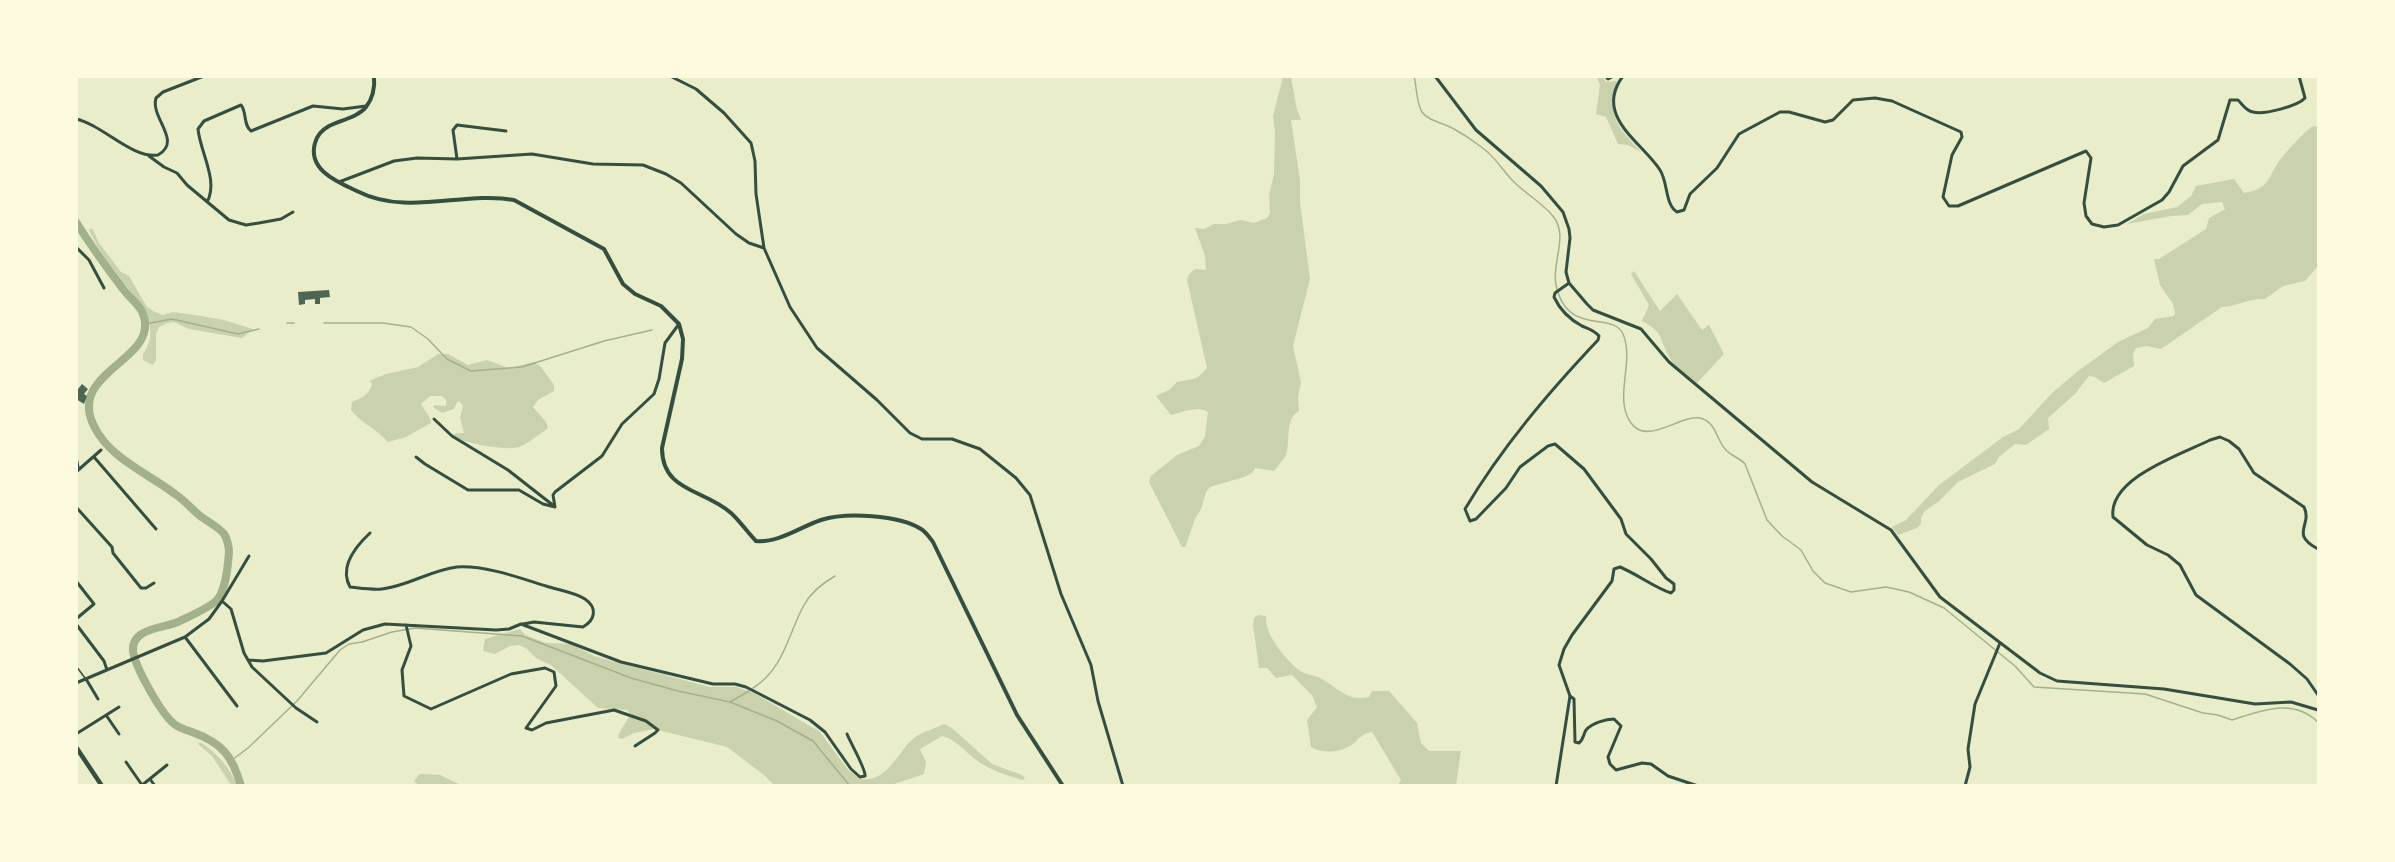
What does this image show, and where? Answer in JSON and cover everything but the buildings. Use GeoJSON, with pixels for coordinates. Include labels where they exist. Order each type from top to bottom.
{"type":"FeatureCollection","features":[{"type":"Feature","properties":{"kind":"main road"},"geometry":{"type":"LineString","coordinates":[[374,76],[373,93],[366,106],[358,113],[329,126],[316,139],[314,156],[322,172],[366,196],[407,203],[498,198],[514,200],[604,249],[623,284],[635,294],[661,306],[679,324],[683,339],[682,359],[662,448],[662,460],[667,473],[678,483],[731,513],[756,541],[767,542],[823,520],[843,515],[894,520],[923,530],[933,542],[1017,715],[1063,786]]}},
{"type":"Feature","properties":{"kind":"main road"},"geometry":{"type":"LineString","coordinates":[[76,747],[102,786]]}},
{"type":"Feature","properties":{"kind":"street"},"geometry":{"type":"LineString","coordinates":[[148,155],[158,155],[168,146],[167,136],[154,105],[156,98],[163,92],[204,76]]}},
{"type":"Feature","properties":{"kind":"street"},"geometry":{"type":"LineString","coordinates":[[670,76],[696,89],[724,113],[751,143],[764,248],[790,307],[823,354],[877,400],[910,433],[922,439],[952,439],[980,448],[1016,478],[1030,495],[1061,594],[1091,665],[1098,701],[1123,786]]}},
{"type":"Feature","properties":{"kind":"street"},"geometry":{"type":"LineString","coordinates":[[1435,76],[1476,130],[1541,186],[1563,212],[1569,229],[1565,266],[1569,283],[1593,310],[1641,329],[1669,362],[1812,482],[1885,524],[1940,597],[1999,645],[2056,681],[2163,689],[2255,704],[2291,702],[2319,710]]}},
{"type":"Feature","properties":{"kind":"street"},"geometry":{"type":"LineString","coordinates":[[1605,76],[1608,79],[1614,76]]}},
{"type":"Feature","properties":{"kind":"street"},"geometry":{"type":"LineString","coordinates":[[1623,76],[1615,91],[1614,105],[1617,118],[1660,171],[1672,207],[1677,212],[1684,210],[1690,194],[1717,168],[1734,140],[1746,129],[1780,112],[1789,112],[1825,122],[1833,120],[1852,100],[1864,97],[1892,101],[1961,132],[1962,137],[1952,155],[1944,201],[1949,206],[1958,206],[2086,151],[2091,158],[2084,203],[2088,221],[2097,226],[2118,225],[2162,200],[2183,166],[2218,140],[2230,100],[2238,100],[2245,108],[2255,113],[2296,105],[2305,98],[2299,76]]}},
{"type":"Feature","properties":{"kind":"street"},"geometry":{"type":"LineString","coordinates":[[207,202],[212,190],[199,142],[198,129],[201,123],[239,105],[243,108],[248,129],[251,131],[313,106],[343,109],[366,106]]}},
{"type":"Feature","properties":{"kind":"street"},"geometry":{"type":"LineString","coordinates":[[76,119],[94,125],[177,173],[187,185],[229,220],[246,225],[281,219],[293,212]]}},
{"type":"Feature","properties":{"kind":"street"},"geometry":{"type":"LineString","coordinates":[[457,159],[453,130],[457,125],[506,131]]}},
{"type":"Feature","properties":{"kind":"street"},"geometry":{"type":"LineString","coordinates":[[339,182],[394,160],[417,158],[457,159],[532,154],[593,164],[629,164],[653,168],[689,189],[736,234],[749,243],[764,248]]}},
{"type":"Feature","properties":{"kind":"street"},"geometry":{"type":"LineString","coordinates":[[76,247],[89,260],[104,288]]}},
{"type":"Feature","properties":{"kind":"street"},"geometry":{"type":"LineString","coordinates":[[1556,786],[1569,696],[1559,665],[1564,649],[1612,581],[1614,568],[1620,567],[1642,576],[1664,591],[1671,593],[1674,590],[1674,584],[1626,534],[1621,519],[1584,469],[1556,444],[1548,446],[1520,467],[1506,488],[1476,519],[1470,521],[1466,516],[1464,509],[1492,465],[1557,382],[1598,340],[1599,336],[1594,330],[1582,326],[1566,315],[1554,297],[1555,293],[1569,283]]}},
{"type":"Feature","properties":{"kind":"street"},"geometry":{"type":"LineString","coordinates":[[555,507],[553,495],[555,492],[602,456],[622,424],[654,394],[665,343],[679,324]]}},
{"type":"Feature","properties":{"kind":"street"},"geometry":{"type":"LineString","coordinates":[[434,419],[442,429],[514,474],[555,507]]}},
{"type":"Feature","properties":{"kind":"street"},"geometry":{"type":"LineString","coordinates":[[2319,549],[2302,534],[2307,516],[2304,507],[2254,473],[2239,449],[2220,437],[2152,466],[2125,488],[2115,499],[2112,508],[2113,517],[2147,545],[2168,555],[2180,565],[2196,595],[2290,664],[2307,679],[2319,695]]}},
{"type":"Feature","properties":{"kind":"street"},"geometry":{"type":"LineString","coordinates":[[78,471],[101,450]]}},
{"type":"Feature","properties":{"kind":"street"},"geometry":{"type":"LineString","coordinates":[[94,457],[156,529]]}},
{"type":"Feature","properties":{"kind":"street"},"geometry":{"type":"LineString","coordinates":[[416,457],[468,490],[519,490],[543,504],[555,507]]}},
{"type":"Feature","properties":{"kind":"street"},"geometry":{"type":"LineString","coordinates":[[76,507],[112,547],[113,553],[141,588],[154,583]]}},
{"type":"Feature","properties":{"kind":"street"},"geometry":{"type":"LineString","coordinates":[[248,660],[263,661],[326,653],[355,634],[385,624],[496,630],[534,622],[583,627],[592,620],[594,615],[593,608],[585,600],[569,592],[507,573],[459,567],[441,570],[384,589],[350,587],[347,579],[349,561],[356,546],[370,533]]}},
{"type":"Feature","properties":{"kind":"street"},"geometry":{"type":"LineString","coordinates":[[76,683],[185,637],[209,619],[249,556]]}},
{"type":"Feature","properties":{"kind":"street"},"geometry":{"type":"LineString","coordinates":[[76,581],[94,603],[76,619]]}},
{"type":"Feature","properties":{"kind":"street"},"geometry":{"type":"LineString","coordinates":[[222,601],[231,609],[244,653],[252,667],[295,708],[317,722]]}},
{"type":"Feature","properties":{"kind":"street"},"geometry":{"type":"LineString","coordinates":[[76,624],[104,661],[106,670]]}},
{"type":"Feature","properties":{"kind":"street"},"geometry":{"type":"LineString","coordinates":[[521,624],[621,662],[714,684],[735,684],[748,688],[810,720],[825,732],[851,769],[860,777],[865,776],[865,768],[857,757],[847,734]]}},
{"type":"Feature","properties":{"kind":"street"},"geometry":{"type":"LineString","coordinates":[[406,626],[411,646],[402,670],[404,696],[431,709],[511,674],[545,668],[554,672],[556,686],[526,728],[532,730],[546,723],[621,711],[646,721],[658,730],[634,746]]}},
{"type":"Feature","properties":{"kind":"street"},"geometry":{"type":"LineString","coordinates":[[185,637],[237,706]]}},
{"type":"Feature","properties":{"kind":"street"},"geometry":{"type":"LineString","coordinates":[[1965,786],[1970,767],[1968,748],[1975,704],[1999,645]]}},
{"type":"Feature","properties":{"kind":"street"},"geometry":{"type":"LineString","coordinates":[[86,680],[98,699]]}},
{"type":"Feature","properties":{"kind":"street"},"geometry":{"type":"LineString","coordinates":[[1569,696],[1574,699],[1575,742],[1579,743],[1583,740],[1588,728],[1604,720],[1614,719],[1621,726],[1608,757],[1610,764],[1616,770],[1642,762],[1651,764],[1668,776],[1698,786]]}},
{"type":"Feature","properties":{"kind":"street"},"geometry":{"type":"LineString","coordinates":[[76,734],[119,706]]}},
{"type":"Feature","properties":{"kind":"street"},"geometry":{"type":"LineString","coordinates":[[106,715],[119,734]]}},
{"type":"Feature","properties":{"kind":"street"},"geometry":{"type":"LineString","coordinates":[[126,762],[141,785],[167,765]]}},
{"type":"Feature","properties":{"kind":"street"},"geometry":{"type":"LineString","coordinates":[[150,779],[155,786]]}},
{"type":"Feature","properties":{"kind":"lane"},"geometry":{"type":"LineString","coordinates":[[76,453],[78,471]]}},
{"type":"Feature","properties":{"kind":"lane"},"geometry":{"type":"LineString","coordinates":[[76,666],[86,680]]}},
{"type":"Feature","properties":{"kind":"green space"},"geometry":{"type":"Polygon","coordinates":[[[1283,77],[1291,77],[1301,120],[1291,120],[1300,180],[1300,202],[1310,279],[1293,346],[1301,382],[1298,397],[1299,411],[1291,419],[1286,455],[1274,471],[1255,468],[1252,473],[1244,477],[1210,487],[1186,545],[1182,547],[1149,482],[1151,476],[1177,455],[1199,446],[1205,436],[1208,412],[1195,409],[1171,415],[1156,396],[1169,390],[1177,382],[1197,378],[1207,368],[1187,280],[1189,274],[1195,269],[1206,270],[1205,256],[1195,228],[1204,229],[1214,224],[1226,224],[1240,220],[1254,223],[1267,218],[1270,213],[1269,195],[1274,174],[1273,116],[1283,77]]]}},
{"type":"Feature","properties":{"kind":"green space"},"geometry":{"type":"Polygon","coordinates":[[[1597,77],[1603,77],[1606,82],[1617,81],[1613,103],[1616,120],[1626,136],[1641,152],[1628,145],[1618,144],[1606,117],[1596,114],[1600,85],[1597,77]]]}},
{"type":"Feature","properties":{"kind":"green space"},"geometry":{"type":"Polygon","coordinates":[[[2313,126],[2318,127],[2318,266],[2305,281],[2283,286],[2265,299],[2222,307],[2161,349],[2147,346],[2136,348],[2133,354],[2134,366],[2104,383],[2089,376],[2075,394],[2048,418],[2049,429],[2026,445],[2015,444],[1999,457],[1995,464],[1958,482],[1925,511],[1921,524],[1917,528],[1898,535],[1892,527],[1906,520],[1939,485],[2003,437],[2019,429],[2052,393],[2078,371],[2118,342],[2148,328],[2155,319],[2174,316],[2173,304],[2160,285],[2154,259],[2159,259],[2206,229],[2209,218],[2225,209],[2222,202],[2202,204],[2188,215],[2127,224],[2144,214],[2177,207],[2191,196],[2196,186],[2234,179],[2244,193],[2259,188],[2264,185],[2280,160],[2300,137],[2313,126]]]}},
{"type":"Feature","properties":{"kind":"green space"},"geometry":{"type":"Polygon","coordinates":[[[92,228],[99,243],[121,272],[129,276],[147,307],[163,315],[173,312],[195,315],[224,320],[253,329],[242,338],[189,329],[174,322],[167,323],[159,327],[156,334],[156,360],[153,365],[143,360],[143,354],[149,344],[149,323],[140,304],[96,242],[89,230],[92,228]]]}},
{"type":"Feature","properties":{"kind":"green space"},"geometry":{"type":"Polygon","coordinates":[[[1634,271],[1660,311],[1677,294],[1702,330],[1709,325],[1724,354],[1697,383],[1673,363],[1657,332],[1642,321],[1649,305],[1631,274],[1634,271]]]}},
{"type":"Feature","properties":{"kind":"green space"},"geometry":{"type":"Polygon","coordinates":[[[438,354],[448,354],[468,365],[487,360],[508,368],[534,362],[541,367],[554,385],[554,391],[538,400],[533,407],[546,422],[548,428],[519,447],[505,448],[475,444],[454,435],[464,433],[460,417],[463,406],[460,402],[457,402],[454,409],[442,413],[433,407],[434,405],[446,406],[446,400],[442,396],[430,396],[421,404],[431,423],[406,437],[388,442],[351,410],[352,402],[365,396],[369,390],[372,383],[369,381],[386,374],[418,367],[438,354]]]}},
{"type":"Feature","properties":{"kind":"green space"},"geometry":{"type":"Polygon","coordinates":[[[1258,615],[1266,616],[1268,631],[1272,638],[1288,660],[1300,671],[1320,678],[1344,694],[1355,698],[1369,697],[1372,691],[1389,691],[1417,723],[1421,743],[1429,751],[1461,751],[1456,785],[1398,785],[1401,780],[1372,732],[1363,735],[1344,749],[1324,751],[1311,747],[1307,720],[1317,707],[1312,695],[1292,675],[1276,678],[1267,668],[1259,668],[1253,625],[1254,618],[1258,615]]]}},
{"type":"Feature","properties":{"kind":"green space"},"geometry":{"type":"Polygon","coordinates":[[[520,629],[525,635],[546,643],[571,644],[594,656],[623,664],[710,687],[736,687],[752,692],[820,732],[849,771],[861,779],[879,776],[914,738],[944,724],[952,728],[992,764],[1025,778],[1023,780],[1002,774],[987,767],[942,736],[920,749],[926,762],[924,774],[891,785],[774,785],[727,747],[654,729],[634,733],[622,739],[618,738],[630,714],[627,710],[598,708],[551,665],[536,658],[519,645],[510,646],[495,654],[483,651],[485,639],[520,629]]]}},
{"type":"Feature","properties":{"kind":"green space"},"geometry":{"type":"Polygon","coordinates":[[[200,742],[222,761],[237,785],[231,785],[212,756],[198,744],[200,742]]]}},
{"type":"Feature","properties":{"kind":"green space"},"geometry":{"type":"Polygon","coordinates":[[[420,774],[440,775],[461,785],[418,785],[414,781],[420,774]]]}},
{"type":"Feature","properties":{"kind":"waterway"},"geometry":{"type":"LineString","coordinates":[[1414,76],[1422,112],[1432,120],[1471,139],[1486,150],[1514,182],[1552,215],[1560,231],[1555,276],[1562,301],[1579,317],[1618,327],[1623,334],[1627,356],[1624,402],[1631,423],[1638,429],[1647,431],[1695,418],[1708,421],[1724,448],[1745,464],[1767,520],[1782,536],[1801,550],[1813,571],[1825,583],[1851,592],[1886,587],[1909,592],[1944,608],[2015,666],[2034,687],[2145,694],[2232,720],[2265,710],[2287,708],[2308,714],[2318,722]]}},
{"type":"Feature","properties":{"kind":"waterway"},"geometry":{"type":"LineString","coordinates":[[76,222],[125,292],[139,307],[145,322],[143,337],[135,348],[99,382],[91,395],[89,410],[95,428],[102,439],[120,457],[178,496],[222,531],[229,548],[226,577],[223,590],[217,600],[205,609],[178,622],[143,633],[134,643],[135,658],[161,709],[176,725],[218,746],[234,766],[241,786]]}},
{"type":"Feature","properties":{"kind":"waterway"},"geometry":{"type":"LineString","coordinates":[[145,324],[172,319],[238,334],[259,329]]}},
{"type":"Feature","properties":{"kind":"waterway"},"geometry":{"type":"LineString","coordinates":[[287,323],[294,323]]}},
{"type":"Feature","properties":{"kind":"waterway"},"geometry":{"type":"LineString","coordinates":[[324,323],[383,323],[411,327],[428,339],[447,359],[471,371],[522,367],[604,341],[652,330]]}},
{"type":"Feature","properties":{"kind":"waterway"},"geometry":{"type":"LineString","coordinates":[[753,688],[772,671],[779,661],[807,600],[818,588],[835,576]]}},
{"type":"Feature","properties":{"kind":"waterway"},"geometry":{"type":"LineString","coordinates":[[232,760],[248,748],[297,701],[340,650],[349,644],[415,628],[522,636],[631,678],[730,702],[777,721],[813,741],[850,786]]}},
{"type":"Feature","properties":{"kind":"waterway"},"geometry":{"type":"LineString","coordinates":[[730,702],[749,691]]}}]}
